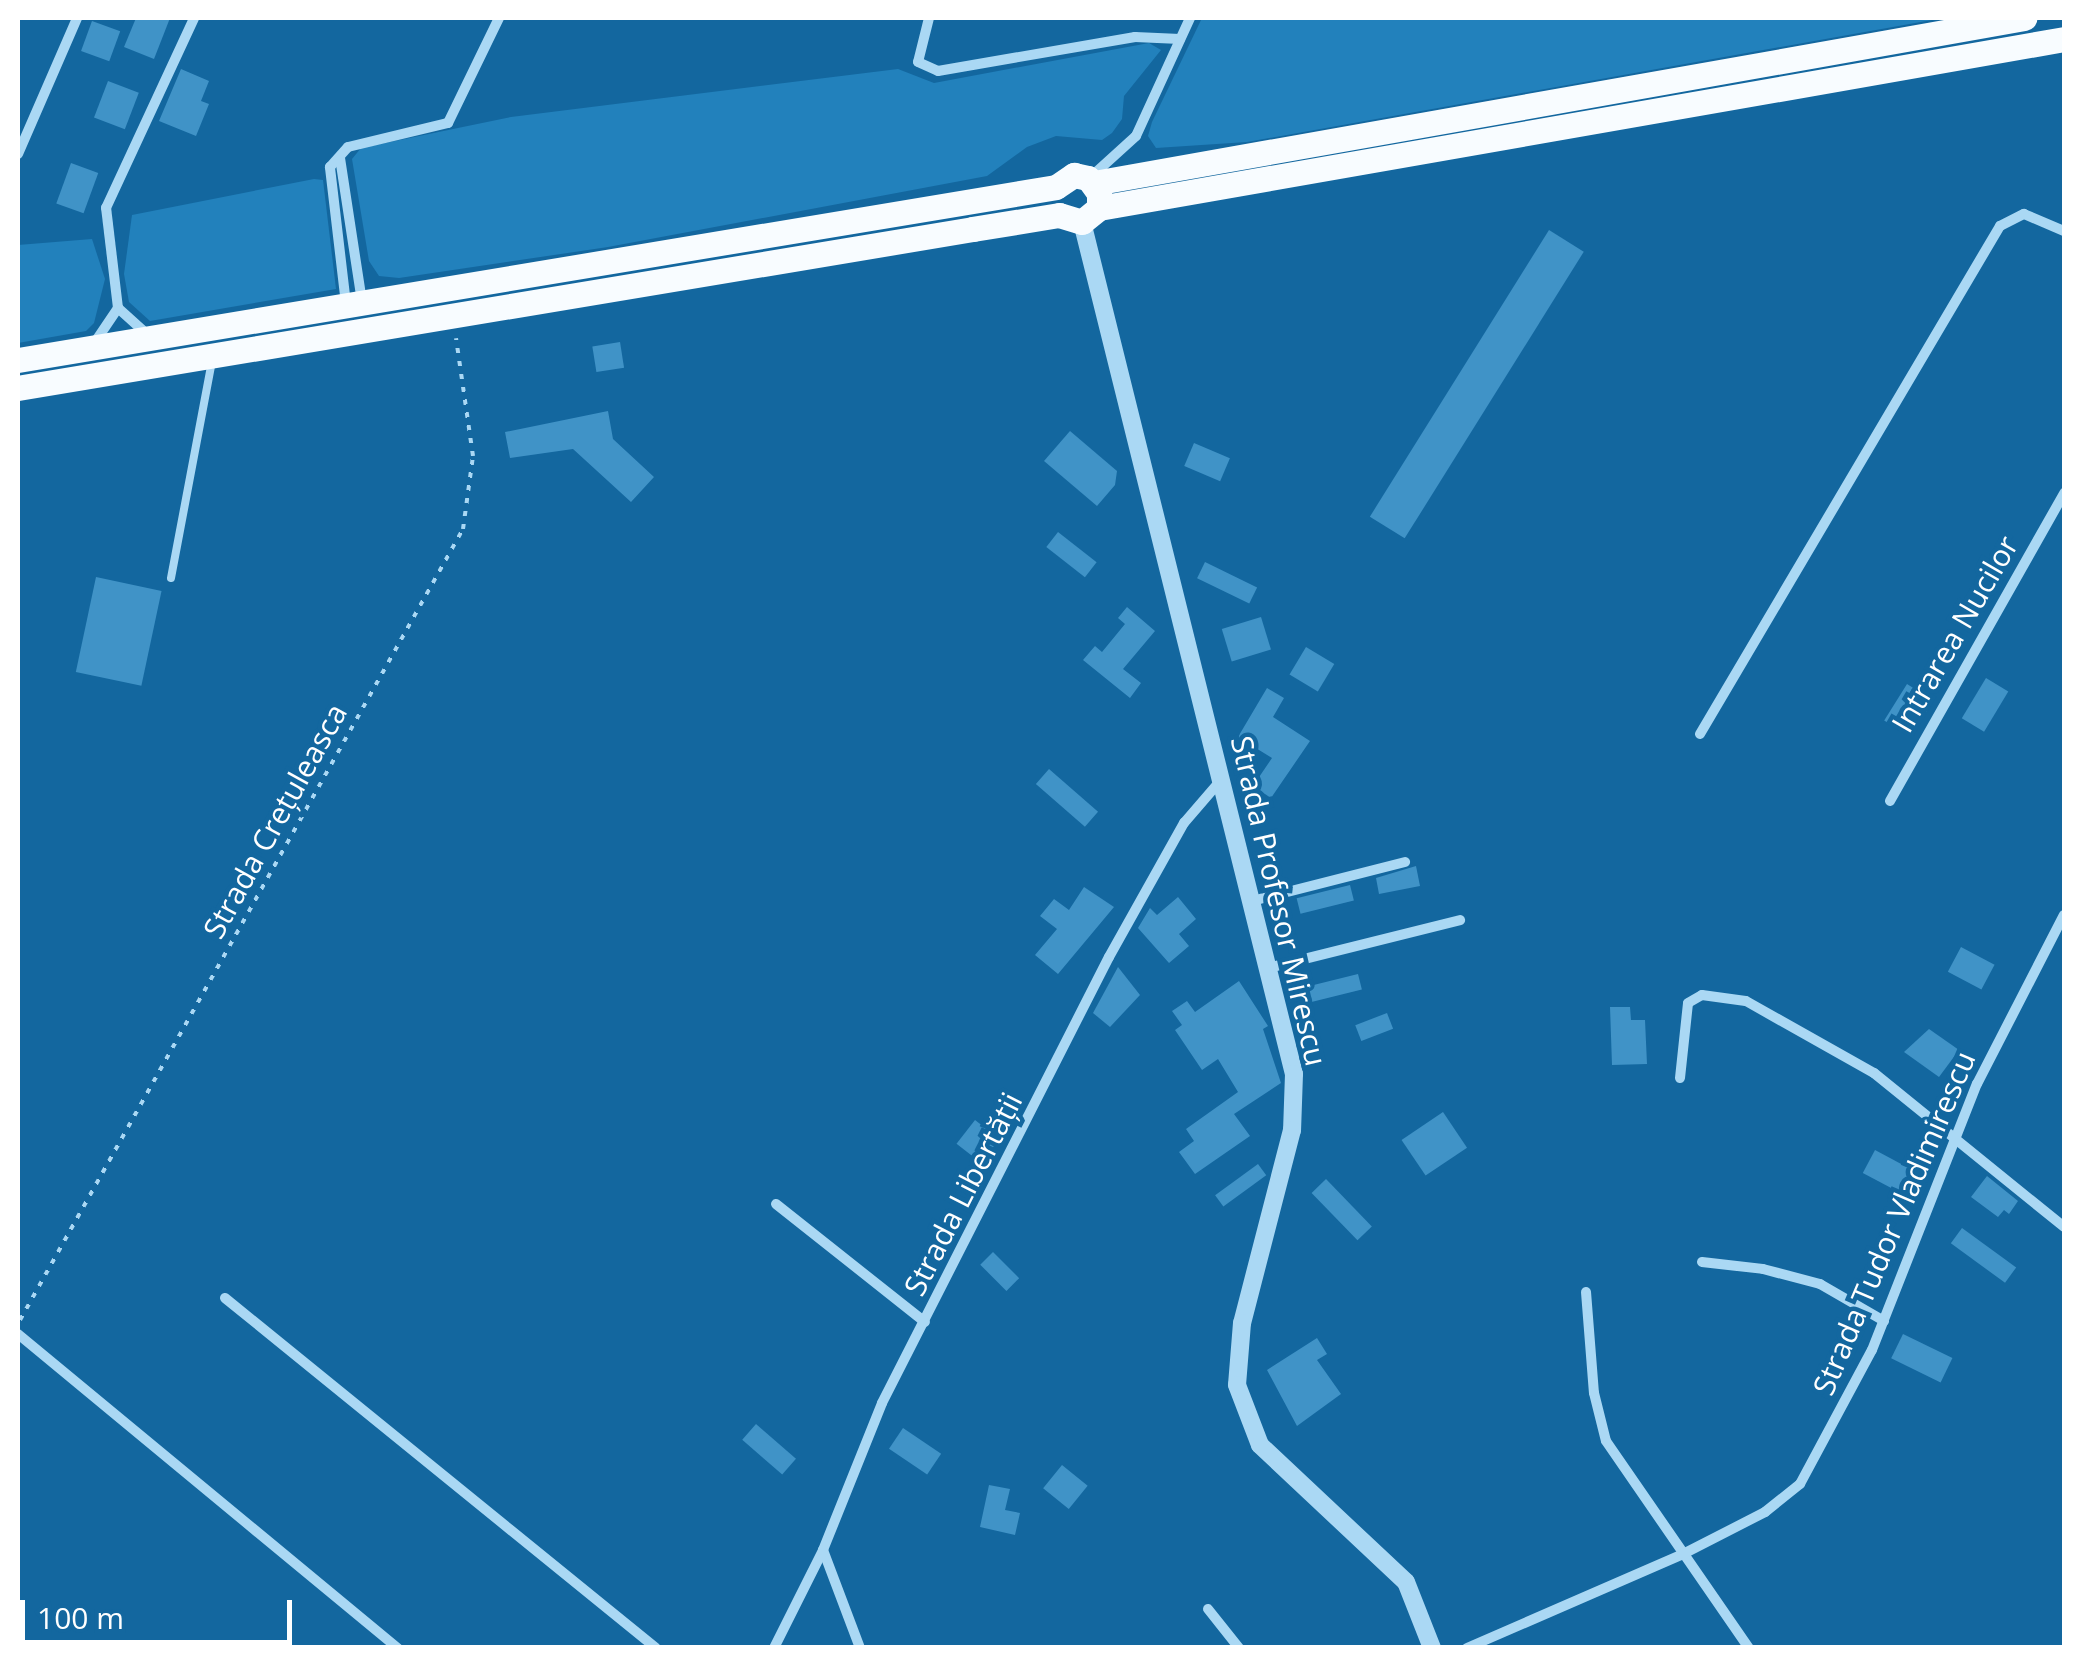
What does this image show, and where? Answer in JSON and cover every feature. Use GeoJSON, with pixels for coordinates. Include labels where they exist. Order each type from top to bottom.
{"type":"FeatureCollection","features":[{"type":"Feature","properties":{"kind":"main road"},"geometry":{"type":"LineString","coordinates":[[1084,201],[2024,18]]}},
{"type":"Feature","properties":{"kind":"main road"},"geometry":{"type":"LineString","coordinates":[[18,388],[1084,201],[2064,39]]}},
{"type":"Feature","properties":{"kind":"main road"},"geometry":{"type":"LineString","coordinates":[[18,360],[1056,187],[1068,177],[1084,201]]}},
{"type":"Feature","properties":{"kind":"street"},"geometry":{"type":"LineString","coordinates":[[18,154],[78,18]]}},
{"type":"Feature","properties":{"kind":"street"},"geometry":{"type":"LineString","coordinates":[[150,338],[118,308],[106,208],[194,18]]}},
{"type":"Feature","properties":{"kind":"street"},"geometry":{"type":"LineString","coordinates":[[354,302],[340,158],[358,144],[448,123],[499,18]]}},
{"type":"Feature","properties":{"kind":"street"},"geometry":{"type":"LineString","coordinates":[[929,18],[918,62],[938,71],[1135,37],[1180,38]]}},
{"type":"Feature","properties":{"kind":"street"},"geometry":{"type":"LineString","coordinates":[[1084,201],[1136,136],[1190,18]]}},
{"type":"Feature","properties":{"kind":"street","name":"Strada Profesor Mirescu"},"geometry":{"type":"LineString","coordinates":[[1084,201],[1268,968],[1295,1101],[1242,1323],[1237,1385],[1260,1445],[1406,1582],[1432,1648]]}},
{"type":"Feature","properties":{"kind":"street"},"geometry":{"type":"LineString","coordinates":[[1700,734],[2000,226],[2024,214],[2064,231]]}},
{"type":"Feature","properties":{"kind":"street"},"geometry":{"type":"LineString","coordinates":[[91,348],[118,308]]}},
{"type":"Feature","properties":{"kind":"street","name":"Intrarea Nucilor"},"geometry":{"type":"LineString","coordinates":[[1890,800],[2064,493]]}},
{"type":"Feature","properties":{"kind":"street","name":"Strada Libertății"},"geometry":{"type":"LineString","coordinates":[[774,1648],[822,1550],[882,1403],[1149,883],[1184,822],[1222,778]]}},
{"type":"Feature","properties":{"kind":"street"},"geometry":{"type":"LineString","coordinates":[[1252,902],[1406,862]]}},
{"type":"Feature","properties":{"kind":"street","name":"Strada Tudor Vladimirescu"},"geometry":{"type":"LineString","coordinates":[[1467,1648],[1685,1553],[1766,1512],[1800,1484],[1884,1321],[1984,1069],[2064,914]]}},
{"type":"Feature","properties":{"kind":"street"},"geometry":{"type":"LineString","coordinates":[[1268,968],[1460,920]]}},
{"type":"Feature","properties":{"kind":"street"},"geometry":{"type":"LineString","coordinates":[[1680,1078],[1688,1002],[1702,994],[1729,996],[1874,1073],[1956,1144],[2062,1220]]}},
{"type":"Feature","properties":{"kind":"street"},"geometry":{"type":"LineString","coordinates":[[776,1204],[926,1322]]}},
{"type":"Feature","properties":{"kind":"street"},"geometry":{"type":"LineString","coordinates":[[1702,1262],[1820,1284],[1884,1321]]}},
{"type":"Feature","properties":{"kind":"street"},"geometry":{"type":"LineString","coordinates":[[1586,1292],[1594,1392],[1606,1441],[1749,1648]]}},
{"type":"Feature","properties":{"kind":"street"},"geometry":{"type":"LineString","coordinates":[[225,1298],[656,1648]]}},
{"type":"Feature","properties":{"kind":"street"},"geometry":{"type":"LineString","coordinates":[[18,1334],[398,1648]]}},
{"type":"Feature","properties":{"kind":"street"},"geometry":{"type":"LineString","coordinates":[[822,1550],[860,1648]]}},
{"type":"Feature","properties":{"kind":"street"},"geometry":{"type":"LineString","coordinates":[[1208,1609],[1239,1648]]}},
{"type":"Feature","properties":{"kind":"lane"},"geometry":{"type":"LineString","coordinates":[[171,578],[213,356]]}},
{"type":"Feature","properties":{"kind":"path","name":"Strada Crețuleasca"},"geometry":{"type":"LineString","coordinates":[[18,1324],[463,529],[473,456],[453,314]]}},
{"type":"Feature","properties":{"kind":"shaded area"},"geometry":{"type":"Polygon","coordinates":[[[1202,18],[1943,18],[1247,142],[1156,148],[1148,136],[1152,122],[1202,18]]]}},
{"type":"Feature","properties":{"kind":"shaded area"},"geometry":{"type":"Polygon","coordinates":[[[1149,43],[1161,50],[1124,96],[1122,119],[1112,133],[1102,140],[1056,136],[1027,147],[987,176],[608,247],[399,278],[379,276],[369,261],[352,159],[361,148],[511,117],[898,69],[934,83],[1149,43]]]}},
{"type":"Feature","properties":{"kind":"shaded area"},"geometry":{"type":"Polygon","coordinates":[[[323,180],[336,289],[150,321],[129,302],[124,274],[132,215],[323,180]]]}},
{"type":"Feature","properties":{"kind":"shaded area"},"geometry":{"type":"Polygon","coordinates":[[[92,239],[105,279],[94,323],[86,331],[18,343],[18,245],[92,239]]]}},
{"type":"Feature","properties":{"kind":"building"},"geometry":{"type":"Polygon","coordinates":[[[136,18],[170,18],[154,59],[124,47],[136,18]]]}},
{"type":"Feature","properties":{"kind":"building"},"geometry":{"type":"Polygon","coordinates":[[[92,21],[120,31],[109,61],[81,51],[92,21]]]}},
{"type":"Feature","properties":{"kind":"building"},"geometry":{"type":"Polygon","coordinates":[[[181,69],[209,81],[201,101],[209,104],[196,136],[159,121],[181,69]]]}},
{"type":"Feature","properties":{"kind":"building"},"geometry":{"type":"Polygon","coordinates":[[[108,81],[139,93],[125,129],[94,117],[108,81]]]}},
{"type":"Feature","properties":{"kind":"building"},"geometry":{"type":"Polygon","coordinates":[[[71,163],[98,173],[84,213],[56,203],[71,163]]]}},
{"type":"Feature","properties":{"kind":"building"},"geometry":{"type":"Polygon","coordinates":[[[1549,230],[1584,252],[1405,538],[1370,517],[1549,230]]]}},
{"type":"Feature","properties":{"kind":"building"},"geometry":{"type":"Polygon","coordinates":[[[620,342],[624,368],[596,372],[592,346],[620,342]]]}},
{"type":"Feature","properties":{"kind":"building"},"geometry":{"type":"Polygon","coordinates":[[[608,411],[613,439],[654,477],[631,502],[573,449],[510,458],[505,432],[608,411]]]}},
{"type":"Feature","properties":{"kind":"building"},"geometry":{"type":"Polygon","coordinates":[[[1070,431],[1117,471],[1115,485],[1097,506],[1044,461],[1070,431]]]}},
{"type":"Feature","properties":{"kind":"building"},"geometry":{"type":"Polygon","coordinates":[[[1194,443],[1230,458],[1220,481],[1184,466],[1194,443]]]}},
{"type":"Feature","properties":{"kind":"building"},"geometry":{"type":"Polygon","coordinates":[[[1058,532],[1097,562],[1085,577],[1046,547],[1058,532]]]}},
{"type":"Feature","properties":{"kind":"building"},"geometry":{"type":"Polygon","coordinates":[[[1205,562],[1257,587],[1249,604],[1197,578],[1205,562]]]}},
{"type":"Feature","properties":{"kind":"building"},"geometry":{"type":"Polygon","coordinates":[[[96,577],[162,591],[141,686],[76,672],[96,577]]]}},
{"type":"Feature","properties":{"kind":"building"},"geometry":{"type":"Polygon","coordinates":[[[1127,607],[1155,631],[1123,669],[1141,683],[1130,698],[1083,660],[1095,646],[1102,652],[1125,624],[1118,618],[1127,607]]]}},
{"type":"Feature","properties":{"kind":"building"},"geometry":{"type":"Polygon","coordinates":[[[1261,617],[1271,650],[1232,662],[1222,629],[1261,617]]]}},
{"type":"Feature","properties":{"kind":"building"},"geometry":{"type":"Polygon","coordinates":[[[1306,647],[1334,664],[1318,691],[1290,674],[1306,647]]]}},
{"type":"Feature","properties":{"kind":"building"},"geometry":{"type":"Polygon","coordinates":[[[1986,678],[2008,691],[1984,732],[1962,718],[1986,678]]]}},
{"type":"Feature","properties":{"kind":"building"},"geometry":{"type":"Polygon","coordinates":[[[1907,684],[1933,700],[1911,737],[1884,720],[1907,684]]]}},
{"type":"Feature","properties":{"kind":"building"},"geometry":{"type":"Polygon","coordinates":[[[1267,688],[1284,698],[1273,717],[1310,741],[1271,798],[1253,786],[1272,758],[1238,737],[1267,688]]]}},
{"type":"Feature","properties":{"kind":"building"},"geometry":{"type":"Polygon","coordinates":[[[1049,769],[1098,812],[1085,827],[1036,784],[1049,769]]]}},
{"type":"Feature","properties":{"kind":"building"},"geometry":{"type":"Polygon","coordinates":[[[1416,866],[1420,886],[1379,894],[1376,878],[1416,866]]]}},
{"type":"Feature","properties":{"kind":"building"},"geometry":{"type":"Polygon","coordinates":[[[1350,885],[1354,901],[1301,914],[1297,898],[1350,885]]]}},
{"type":"Feature","properties":{"kind":"building"},"geometry":{"type":"Polygon","coordinates":[[[1084,887],[1114,907],[1058,974],[1035,955],[1057,929],[1040,916],[1054,899],[1069,910],[1084,887]]]}},
{"type":"Feature","properties":{"kind":"building"},"geometry":{"type":"Polygon","coordinates":[[[1178,897],[1196,919],[1179,934],[1189,946],[1169,963],[1138,928],[1150,908],[1157,915],[1178,897]]]}},
{"type":"Feature","properties":{"kind":"building"},"geometry":{"type":"Polygon","coordinates":[[[1961,947],[1995,965],[1981,990],[1948,972],[1961,947]]]}},
{"type":"Feature","properties":{"kind":"building"},"geometry":{"type":"Polygon","coordinates":[[[1118,967],[1140,995],[1110,1027],[1093,1013],[1118,967]]]}},
{"type":"Feature","properties":{"kind":"building"},"geometry":{"type":"Polygon","coordinates":[[[1358,974],[1362,990],[1310,1002],[1307,987],[1358,974]]]}},
{"type":"Feature","properties":{"kind":"building"},"geometry":{"type":"Polygon","coordinates":[[[1239,981],[1268,1026],[1263,1029],[1281,1083],[1234,1114],[1250,1136],[1195,1174],[1179,1152],[1194,1141],[1186,1129],[1238,1092],[1218,1059],[1202,1070],[1175,1030],[1182,1025],[1172,1011],[1187,1001],[1195,1012],[1239,981]]]}},
{"type":"Feature","properties":{"kind":"building"},"geometry":{"type":"Polygon","coordinates":[[[1610,1007],[1630,1007],[1631,1020],[1645,1020],[1647,1064],[1612,1065],[1610,1007]]]}},
{"type":"Feature","properties":{"kind":"building"},"geometry":{"type":"Polygon","coordinates":[[[1387,1013],[1393,1029],[1361,1041],[1355,1025],[1387,1013]]]}},
{"type":"Feature","properties":{"kind":"building"},"geometry":{"type":"Polygon","coordinates":[[[1929,1029],[1959,1050],[1939,1077],[1904,1052],[1929,1029]]]}},
{"type":"Feature","properties":{"kind":"building"},"geometry":{"type":"Polygon","coordinates":[[[1443,1112],[1467,1148],[1426,1176],[1402,1140],[1443,1112]]]}},
{"type":"Feature","properties":{"kind":"building"},"geometry":{"type":"Polygon","coordinates":[[[975,1120],[999,1139],[981,1163],[957,1144],[975,1120]]]}},
{"type":"Feature","properties":{"kind":"building"},"geometry":{"type":"Polygon","coordinates":[[[1875,1150],[1914,1171],[1902,1194],[1863,1173],[1875,1150]]]}},
{"type":"Feature","properties":{"kind":"building"},"geometry":{"type":"Polygon","coordinates":[[[1258,1164],[1266,1175],[1223,1206],[1215,1195],[1258,1164]]]}},
{"type":"Feature","properties":{"kind":"building"},"geometry":{"type":"Polygon","coordinates":[[[1987,1176],[2018,1201],[2009,1214],[2004,1210],[1998,1217],[1971,1197],[1987,1176]]]}},
{"type":"Feature","properties":{"kind":"building"},"geometry":{"type":"Polygon","coordinates":[[[1326,1179],[1372,1226],[1357,1240],[1312,1193],[1326,1179]]]}},
{"type":"Feature","properties":{"kind":"building"},"geometry":{"type":"Polygon","coordinates":[[[1962,1228],[2016,1267],[2005,1283],[1951,1243],[1962,1228]]]}},
{"type":"Feature","properties":{"kind":"building"},"geometry":{"type":"Polygon","coordinates":[[[993,1252],[1019,1278],[1006,1291],[980,1265],[993,1252]]]}},
{"type":"Feature","properties":{"kind":"building"},"geometry":{"type":"Polygon","coordinates":[[[1903,1334],[1952,1358],[1941,1382],[1891,1358],[1903,1334]]]}},
{"type":"Feature","properties":{"kind":"building"},"geometry":{"type":"Polygon","coordinates":[[[1317,1338],[1327,1354],[1317,1360],[1341,1394],[1297,1426],[1267,1370],[1317,1338]]]}},
{"type":"Feature","properties":{"kind":"building"},"geometry":{"type":"Polygon","coordinates":[[[756,1424],[796,1459],[782,1475],[742,1440],[756,1424]]]}},
{"type":"Feature","properties":{"kind":"building"},"geometry":{"type":"Polygon","coordinates":[[[903,1428],[941,1454],[927,1474],[889,1449],[903,1428]]]}},
{"type":"Feature","properties":{"kind":"building"},"geometry":{"type":"Polygon","coordinates":[[[1062,1465],[1088,1486],[1069,1509],[1043,1488],[1062,1465]]]}},
{"type":"Feature","properties":{"kind":"building"},"geometry":{"type":"Polygon","coordinates":[[[989,1485],[1010,1489],[1005,1510],[1020,1513],[1015,1535],[980,1527],[989,1485]]]}}]}
